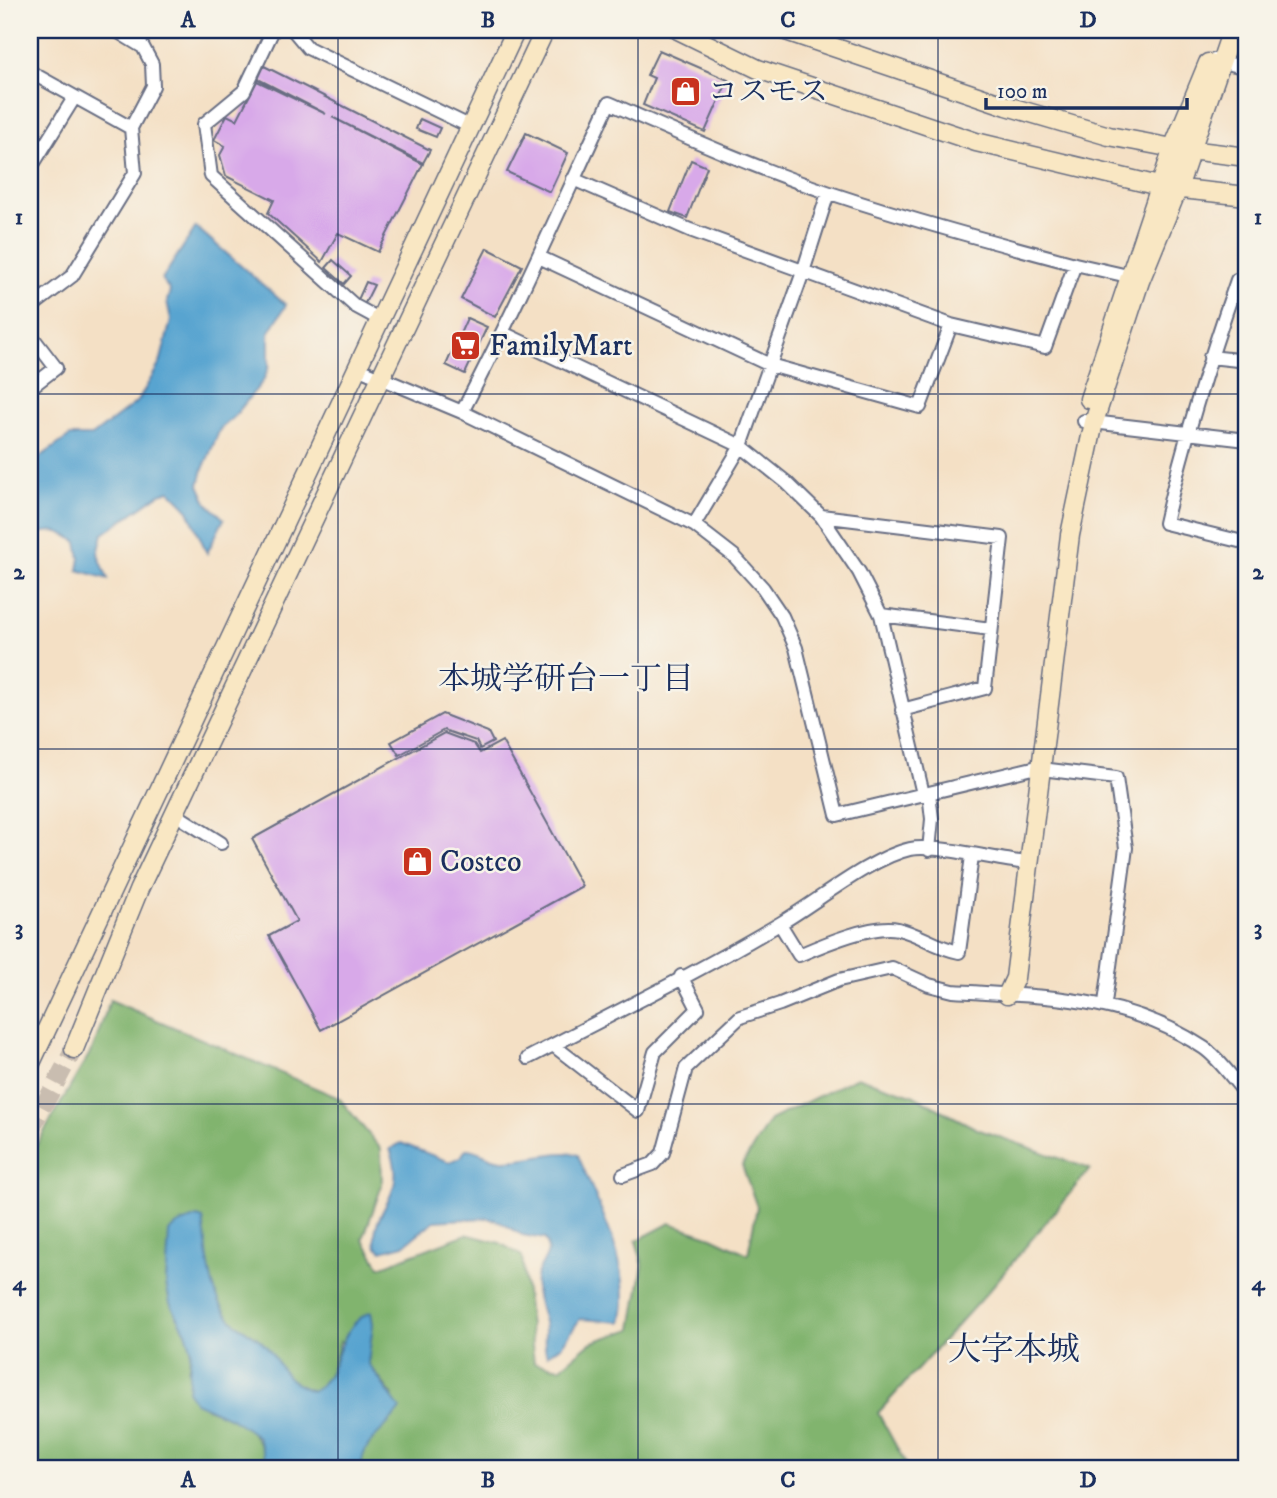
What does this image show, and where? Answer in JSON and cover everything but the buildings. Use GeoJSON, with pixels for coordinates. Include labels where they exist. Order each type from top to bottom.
{"type":"FeatureCollection","features":[{"type":"Feature","properties":{"kind":"street"},"geometry":{"type":"LineString","coordinates":[[30,308],[72,276],[135,173],[131,128],[153,86],[152,64],[143,47],[115,30]]}},
{"type":"Feature","properties":{"kind":"street"},"geometry":{"type":"LineString","coordinates":[[273,30],[244,91],[204,124],[211,176],[355,306],[379,319]]}},
{"type":"Feature","properties":{"kind":"street"},"geometry":{"type":"LineString","coordinates":[[293,30],[308,48],[469,127]]}},
{"type":"Feature","properties":{"kind":"street"},"geometry":{"type":"LineString","coordinates":[[30,1065],[516,30]]}},
{"type":"Feature","properties":{"kind":"street"},"geometry":{"type":"LineString","coordinates":[[74,1049],[139,889],[545,30]]}},
{"type":"Feature","properties":{"kind":"street"},"geometry":{"type":"LineString","coordinates":[[678,30],[758,69],[976,142],[1171,187],[1247,196]]}},
{"type":"Feature","properties":{"kind":"street"},"geometry":{"type":"LineString","coordinates":[[783,30],[822,37],[1032,114],[1110,136],[1247,157]]}},
{"type":"Feature","properties":{"kind":"street"},"geometry":{"type":"LineString","coordinates":[[1215,60],[1221,30]]}},
{"type":"Feature","properties":{"kind":"street"},"geometry":{"type":"LineString","coordinates":[[1089,421],[1140,282],[1181,149],[1215,60],[1232,30]]}},
{"type":"Feature","properties":{"kind":"street"},"geometry":{"type":"LineString","coordinates":[[1215,60],[1247,68]]}},
{"type":"Feature","properties":{"kind":"street"},"geometry":{"type":"LineString","coordinates":[[30,72],[131,128]]}},
{"type":"Feature","properties":{"kind":"street"},"geometry":{"type":"LineString","coordinates":[[30,169],[74,98]]}},
{"type":"Feature","properties":{"kind":"street"},"geometry":{"type":"LineString","coordinates":[[462,412],[503,333],[609,103],[712,148],[828,193],[952,232],[1128,276]]}},
{"type":"Feature","properties":{"kind":"street"},"geometry":{"type":"LineString","coordinates":[[573,179],[690,230],[951,325],[1045,347],[1075,264]]}},
{"type":"Feature","properties":{"kind":"street"},"geometry":{"type":"LineString","coordinates":[[1007,995],[1016,978],[1060,532],[1128,276],[1171,187]]}},
{"type":"Feature","properties":{"kind":"street"},"geometry":{"type":"LineString","coordinates":[[694,525],[741,446],[828,193]]}},
{"type":"Feature","properties":{"kind":"street"},"geometry":{"type":"LineString","coordinates":[[539,257],[771,365],[920,407],[951,325]]}},
{"type":"Feature","properties":{"kind":"street"},"geometry":{"type":"LineString","coordinates":[[1247,281],[1237,280],[1210,357],[1186,434],[1165,523],[1247,542]]}},
{"type":"Feature","properties":{"kind":"street"},"geometry":{"type":"LineString","coordinates":[[503,333],[741,446],[786,482],[821,516],[859,572],[881,615],[902,710],[932,818],[929,849]]}},
{"type":"Feature","properties":{"kind":"street"},"geometry":{"type":"LineString","coordinates":[[30,334],[55,368],[30,388]]}},
{"type":"Feature","properties":{"kind":"street"},"geometry":{"type":"LineString","coordinates":[[1210,357],[1247,361]]}},
{"type":"Feature","properties":{"kind":"street"},"geometry":{"type":"LineString","coordinates":[[357,368],[462,412],[694,525],[734,556],[763,588],[782,616],[796,648],[837,815],[1037,768],[1116,778],[1126,848],[1105,1003]]}},
{"type":"Feature","properties":{"kind":"street"},"geometry":{"type":"LineString","coordinates":[[1089,421],[1247,440]]}},
{"type":"Feature","properties":{"kind":"street"},"geometry":{"type":"LineString","coordinates":[[821,516],[1002,538],[985,688],[902,710]]}},
{"type":"Feature","properties":{"kind":"street"},"geometry":{"type":"LineString","coordinates":[[881,615],[991,629]]}},
{"type":"Feature","properties":{"kind":"street"},"geometry":{"type":"LineString","coordinates":[[240,620],[261,630]]}},
{"type":"Feature","properties":{"kind":"street"},"geometry":{"type":"LineString","coordinates":[[1007,995],[1005,977],[1020,862],[1037,768]]}},
{"type":"Feature","properties":{"kind":"street"},"geometry":{"type":"LineString","coordinates":[[152,805],[175,814],[221,843]]}},
{"type":"Feature","properties":{"kind":"street"},"geometry":{"type":"LineString","coordinates":[[528,1058],[780,923],[900,852],[913,848],[929,849],[1020,862]]}},
{"type":"Feature","properties":{"kind":"street"},"geometry":{"type":"LineString","coordinates":[[780,923],[799,955],[842,936],[896,928],[944,950],[959,952],[972,856]]}},
{"type":"Feature","properties":{"kind":"street"},"geometry":{"type":"LineString","coordinates":[[623,1175],[653,1164],[663,1153],[686,1068],[740,1017],[780,1004],[839,979],[892,968],[929,985],[953,991],[1105,1003],[1143,1015],[1206,1049],[1247,1096]]}},
{"type":"Feature","properties":{"kind":"street"},"geometry":{"type":"LineString","coordinates":[[553,1045],[638,1111],[654,1052],[698,1009],[681,976]]}},
{"type":"Feature","properties":{"kind":"green space"},"geometry":{"type":"Polygon","coordinates":[[[110,1000],[339,1098],[381,1149],[382,1185],[363,1239],[380,1267],[466,1234],[500,1243],[522,1256],[534,1363],[560,1368],[590,1343],[632,1329],[643,1265],[636,1241],[670,1223],[712,1237],[748,1254],[757,1207],[742,1165],[770,1120],[857,1077],[912,1095],[977,1129],[1090,1169],[992,1287],[878,1413],[908,1468],[361,1468],[364,1452],[379,1429],[393,1396],[368,1363],[369,1349],[340,1341],[331,1370],[318,1388],[312,1391],[293,1381],[263,1343],[233,1321],[218,1299],[210,1273],[203,1219],[170,1232],[166,1283],[170,1303],[186,1332],[191,1348],[188,1371],[206,1408],[230,1417],[248,1429],[260,1445],[268,1468],[30,1468],[30,1156],[94,1046],[110,1000]]]}},
{"type":"Feature","properties":{"kind":"water"},"geometry":{"type":"Polygon","coordinates":[[[196,227],[286,305],[269,333],[269,366],[263,381],[233,418],[220,429],[203,469],[199,485],[207,503],[224,519],[207,553],[187,508],[170,491],[160,494],[103,534],[98,554],[108,579],[78,570],[80,558],[77,542],[70,537],[55,531],[30,535],[30,464],[70,436],[92,436],[138,401],[160,363],[171,320],[167,301],[170,291],[162,279],[196,227]]]}},
{"type":"Feature","properties":{"kind":"water"},"geometry":{"type":"Polygon","coordinates":[[[401,1143],[449,1162],[461,1157],[466,1149],[503,1160],[562,1153],[578,1155],[604,1215],[619,1259],[624,1302],[621,1322],[580,1319],[562,1345],[547,1355],[545,1326],[536,1279],[547,1253],[547,1244],[545,1239],[522,1235],[499,1221],[487,1218],[434,1221],[404,1245],[382,1251],[376,1246],[375,1233],[395,1179],[395,1165],[390,1149],[401,1143]]]}},
{"type":"Feature","properties":{"kind":"water"},"geometry":{"type":"Polygon","coordinates":[[[197,1217],[203,1219],[210,1273],[224,1311],[237,1325],[263,1343],[284,1373],[301,1386],[311,1391],[321,1385],[334,1365],[350,1329],[359,1319],[371,1312],[373,1324],[368,1363],[400,1409],[370,1443],[362,1458],[361,1468],[268,1468],[258,1437],[233,1419],[195,1402],[188,1392],[191,1348],[186,1332],[170,1303],[166,1283],[169,1232],[177,1225],[197,1217]]]}},
{"type":"Feature","properties":{"kind":"tunnel"},"geometry":{"type":"LineString","coordinates":[[30,1131],[74,1049]]}},
{"type":"Feature","properties":{"kind":"place","name":"コスモス"},"geometry":{"type":"Point","coordinates":[685,92]}},
{"type":"Feature","properties":{"kind":"place","name":"FamilyMart"},"geometry":{"type":"Point","coordinates":[466,346]}},
{"type":"Feature","properties":{"kind":"place","name":"Costco"},"geometry":{"type":"Point","coordinates":[417,862]}},
{"type":"Feature","properties":{"kind":"district","name":"本城学研台一丁目"},"geometry":{"type":"Point","coordinates":[566,680]}},
{"type":"Feature","properties":{"kind":"district","name":"大字本城"},"geometry":{"type":"Point","coordinates":[1014,1350]}}]}
